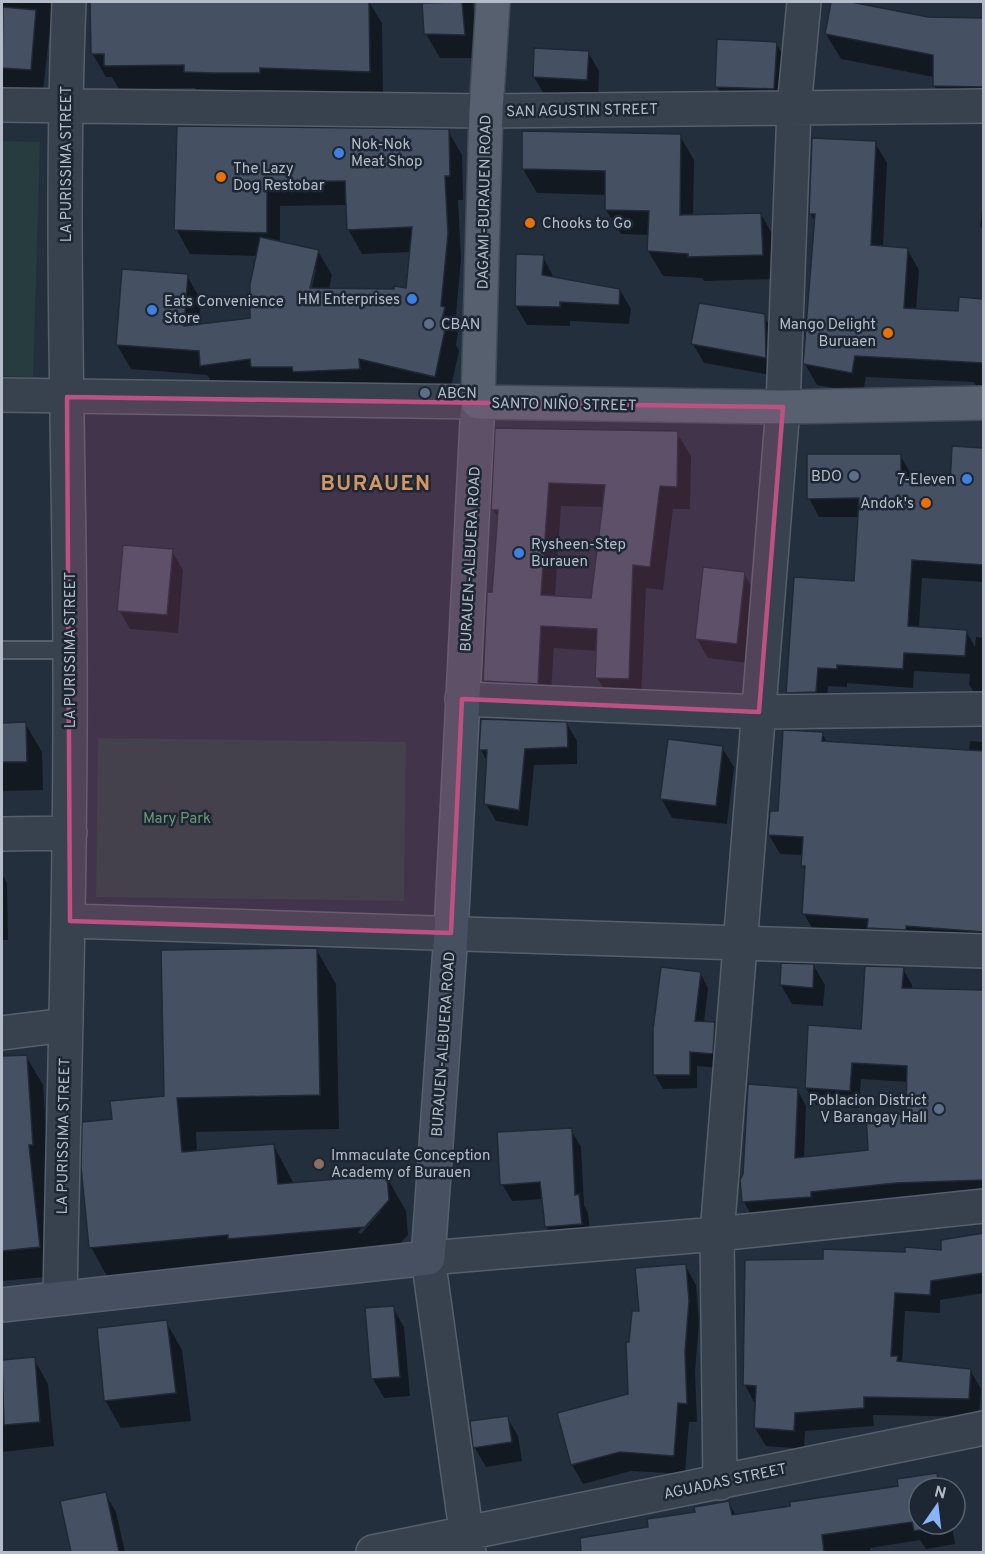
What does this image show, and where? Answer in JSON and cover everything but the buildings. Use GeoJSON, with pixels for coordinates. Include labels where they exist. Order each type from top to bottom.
{"type":"FeatureCollection","features":[{"type":"Feature","properties":{"kind":"main road","name":"DAGAMI-BURAUEN ROAD"},"geometry":{"type":"LineString","coordinates":[[478,402],[486,111],[493,2]]}},
{"type":"Feature","properties":{"kind":"main road","name":"SANTO NIÑO STREET"},"geometry":{"type":"LineString","coordinates":[[478,402],[783,407],[984,403]]}},
{"type":"Feature","properties":{"kind":"street","name":"LA PURISSIMA STREET"},"geometry":{"type":"LineString","coordinates":[[60,1298],[70,921],[65,105],[69,2]]}},
{"type":"Feature","properties":{"kind":"street"},"geometry":{"type":"LineString","coordinates":[[720,1483],[717,1234],[783,407],[794,108],[804,2]]}},
{"type":"Feature","properties":{"kind":"street","name":"SAN AGUSTIN STREET"},"geometry":{"type":"LineString","coordinates":[[2,105],[486,111],[984,106]]}},
{"type":"Feature","properties":{"kind":"street","name":"SANTO NIÑO STREET"},"geometry":{"type":"LineString","coordinates":[[2,396],[478,402]]}},
{"type":"Feature","properties":{"kind":"street","name":"BURAUEN-ALBUERA ROAD"},"geometry":{"type":"LineString","coordinates":[[428,1258],[451,933],[478,402]]}},
{"type":"Feature","properties":{"kind":"street"},"geometry":{"type":"LineString","coordinates":[[462,699],[759,712],[984,709]]}},
{"type":"Feature","properties":{"kind":"street"},"geometry":{"type":"LineString","coordinates":[[2,834],[70,833]]}},
{"type":"Feature","properties":{"kind":"street"},"geometry":{"type":"LineString","coordinates":[[70,921],[740,941],[984,951]]}},
{"type":"Feature","properties":{"kind":"street"},"geometry":{"type":"LineString","coordinates":[[2,1033],[66,1025]]}},
{"type":"Feature","properties":{"kind":"street"},"geometry":{"type":"LineString","coordinates":[[2,1305],[428,1258],[717,1234],[984,1206]]}},
{"type":"Feature","properties":{"kind":"street"},"geometry":{"type":"LineString","coordinates":[[428,1258],[468,1543]]}},
{"type":"Feature","properties":{"kind":"street","name":"AGUADAS STREET"},"geometry":{"type":"LineString","coordinates":[[373,1552],[468,1543],[720,1483],[984,1428]]}},
{"type":"Feature","properties":{"kind":"lane"},"geometry":{"type":"LineString","coordinates":[[2,650],[70,650]]}},
{"type":"Feature","properties":{"kind":"highlighted area"},"geometry":{"type":"Polygon","coordinates":[[[67,397],[783,407],[759,712],[462,699],[451,933],[70,921],[67,397]]]}},
{"type":"Feature","properties":{"kind":"green space"},"geometry":{"type":"Polygon","coordinates":[[[2,141],[40,142],[33,377],[2,376],[2,141]]]}},
{"type":"Feature","properties":{"kind":"green space","name":"Mary Park"},"geometry":{"type":"Polygon","coordinates":[[[98,738],[406,742],[404,901],[96,897],[98,738]]]}},
{"type":"Feature","properties":{"kind":"place","name":"Nok-Nok Meat Shop"},"geometry":{"type":"Point","coordinates":[339,153]}},
{"type":"Feature","properties":{"kind":"place","name":"The Lazy Dog Restobar"},"geometry":{"type":"Point","coordinates":[221,177]}},
{"type":"Feature","properties":{"kind":"place","name":"Chooks to Go"},"geometry":{"type":"Point","coordinates":[530,223]}},
{"type":"Feature","properties":{"kind":"place","name":"HM Enterprises"},"geometry":{"type":"Point","coordinates":[412,299]}},
{"type":"Feature","properties":{"kind":"place","name":"Eats Convenience Store"},"geometry":{"type":"Point","coordinates":[152,310]}},
{"type":"Feature","properties":{"kind":"place","name":"CBAN"},"geometry":{"type":"Point","coordinates":[429,324]}},
{"type":"Feature","properties":{"kind":"place","name":"Mango Delight Buruaen"},"geometry":{"type":"Point","coordinates":[888,333]}},
{"type":"Feature","properties":{"kind":"place","name":"ABCN"},"geometry":{"type":"Point","coordinates":[425,393]}},
{"type":"Feature","properties":{"kind":"place","name":"BDO"},"geometry":{"type":"Point","coordinates":[854,476]}},
{"type":"Feature","properties":{"kind":"place","name":"7-Eleven"},"geometry":{"type":"Point","coordinates":[967,479]}},
{"type":"Feature","properties":{"kind":"place","name":"Andok's"},"geometry":{"type":"Point","coordinates":[926,503]}},
{"type":"Feature","properties":{"kind":"place","name":"Rysheen-Step Burauen"},"geometry":{"type":"Point","coordinates":[519,553]}},
{"type":"Feature","properties":{"kind":"place","name":"Poblacion District V Barangay Hall"},"geometry":{"type":"Point","coordinates":[939,1109]}},
{"type":"Feature","properties":{"kind":"place","name":"Immaculate Conception Academy of Burauen"},"geometry":{"type":"Point","coordinates":[319,1164]}},
{"type":"Feature","properties":{"kind":"district","name":"BURAUEN"},"geometry":{"type":"Point","coordinates":[376,483]}}]}
